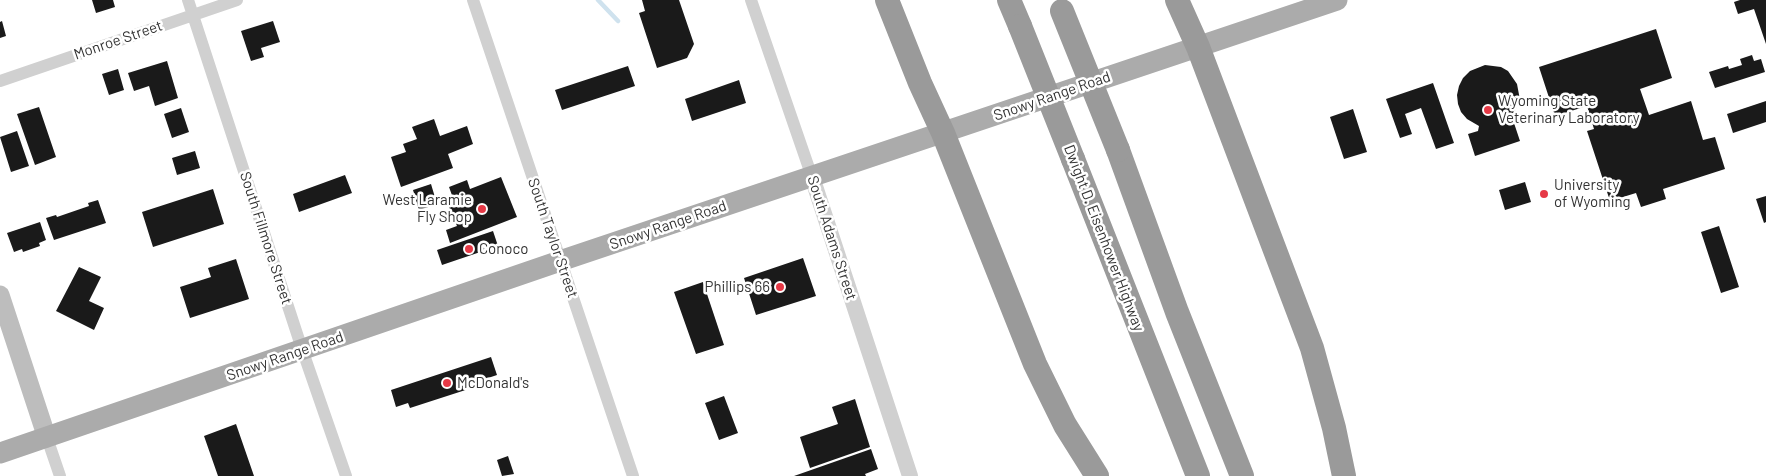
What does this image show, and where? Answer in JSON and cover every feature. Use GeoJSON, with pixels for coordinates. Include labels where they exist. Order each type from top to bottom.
{"type":"FeatureCollection","features":[{"type":"Feature","properties":{"kind":"highway"},"geometry":{"type":"LineString","coordinates":[[887,0],[1035,364],[1065,425],[1097,476]]}},
{"type":"Feature","properties":{"kind":"highway","name":"Dwight D. Eisenhower Highway"},"geometry":{"type":"LineString","coordinates":[[1010,0],[1198,476]]}},
{"type":"Feature","properties":{"kind":"highway"},"geometry":{"type":"LineString","coordinates":[[1176,0],[1198,47],[1312,348],[1334,428],[1344,476]]}},
{"type":"Feature","properties":{"kind":"highway"},"geometry":{"type":"LineString","coordinates":[[1060,5],[1118,150],[1177,312],[1242,476]]}},
{"type":"Feature","properties":{"kind":"main road","name":"Snowy Range Road"},"geometry":{"type":"LineString","coordinates":[[0,453],[560,261],[1337,0]]}},
{"type":"Feature","properties":{"kind":"main road"},"geometry":{"type":"LineString","coordinates":[[0,295],[47,438]]}},
{"type":"Feature","properties":{"kind":"street","name":"South Fillmore Street"},"geometry":{"type":"LineString","coordinates":[[188,0],[302,349],[346,476]]}},
{"type":"Feature","properties":{"kind":"street","name":"Monroe Street"},"geometry":{"type":"LineString","coordinates":[[0,81],[237,0]]}},
{"type":"Feature","properties":{"kind":"street","name":"South Taylor Street"},"geometry":{"type":"LineString","coordinates":[[473,0],[633,476]]}},
{"type":"Feature","properties":{"kind":"street","name":"South Adams Street"},"geometry":{"type":"LineString","coordinates":[[751,0],[812,177],[910,476]]}},
{"type":"Feature","properties":{"kind":"street"},"geometry":{"type":"LineString","coordinates":[[47,438],[60,476]]}},
{"type":"Feature","properties":{"kind":"building"},"geometry":{"type":"Polygon","coordinates":[[[92,0],[113,0],[115,7],[96,13],[92,0]]]}},
{"type":"Feature","properties":{"kind":"building"},"geometry":{"type":"Polygon","coordinates":[[[642,0],[679,0],[694,44],[687,58],[657,68],[639,13],[645,11],[642,0]]]}},
{"type":"Feature","properties":{"kind":"building"},"geometry":{"type":"Polygon","coordinates":[[[1740,0],[1766,0],[1766,44],[1754,9],[1738,14],[1734,2],[1740,0]]]}},
{"type":"Feature","properties":{"kind":"building"},"geometry":{"type":"Polygon","coordinates":[[[2,21],[6,36],[0,38],[0,22],[2,21]]]}},
{"type":"Feature","properties":{"kind":"building"},"geometry":{"type":"Polygon","coordinates":[[[273,21],[280,42],[261,48],[264,57],[251,61],[241,31],[273,21]]]}},
{"type":"Feature","properties":{"kind":"building"},"geometry":{"type":"Polygon","coordinates":[[[1656,29],[1672,78],[1640,89],[1649,115],[1691,101],[1703,140],[1715,137],[1725,169],[1663,189],[1666,199],[1641,207],[1636,193],[1610,201],[1587,131],[1594,129],[1587,106],[1555,116],[1539,67],[1656,29]]]}},
{"type":"Feature","properties":{"kind":"building"},"geometry":{"type":"Polygon","coordinates":[[[1752,55],[1754,61],[1761,59],[1765,72],[1715,88],[1709,72],[1728,66],[1729,69],[1742,65],[1740,59],[1752,55]]]}},
{"type":"Feature","properties":{"kind":"building"},"geometry":{"type":"Polygon","coordinates":[[[167,61],[178,98],[155,106],[149,86],[134,91],[128,73],[167,61]]]}},
{"type":"Feature","properties":{"kind":"building","name":"Wyoming State Veterinary Laboratory"},"geometry":{"type":"Polygon","coordinates":[[[1485,65],[1501,67],[1508,71],[1517,84],[1520,100],[1512,117],[1520,141],[1475,156],[1468,134],[1478,131],[1479,126],[1467,119],[1461,112],[1457,95],[1463,78],[1470,71],[1485,65]]]}},
{"type":"Feature","properties":{"kind":"building"},"geometry":{"type":"Polygon","coordinates":[[[628,66],[635,86],[562,110],[555,90],[628,66]]]}},
{"type":"Feature","properties":{"kind":"building"},"geometry":{"type":"Polygon","coordinates":[[[118,69],[124,90],[109,95],[102,74],[118,69]]]}},
{"type":"Feature","properties":{"kind":"building"},"geometry":{"type":"Polygon","coordinates":[[[739,80],[746,103],[692,121],[685,99],[739,80]]]}},
{"type":"Feature","properties":{"kind":"building"},"geometry":{"type":"Polygon","coordinates":[[[1433,83],[1454,143],[1436,149],[1421,108],[1405,114],[1412,134],[1400,138],[1386,99],[1433,83]]]}},
{"type":"Feature","properties":{"kind":"building"},"geometry":{"type":"Polygon","coordinates":[[[1766,101],[1766,122],[1733,133],[1727,114],[1766,101]]]}},
{"type":"Feature","properties":{"kind":"building"},"geometry":{"type":"Polygon","coordinates":[[[39,107],[56,157],[35,165],[17,114],[39,107]]]}},
{"type":"Feature","properties":{"kind":"building"},"geometry":{"type":"Polygon","coordinates":[[[181,108],[189,132],[172,138],[164,114],[181,108]]]}},
{"type":"Feature","properties":{"kind":"building"},"geometry":{"type":"Polygon","coordinates":[[[1353,109],[1367,152],[1344,159],[1330,117],[1353,109]]]}},
{"type":"Feature","properties":{"kind":"building"},"geometry":{"type":"Polygon","coordinates":[[[434,119],[440,136],[467,126],[473,144],[448,154],[453,168],[401,187],[391,157],[406,152],[403,144],[417,139],[412,127],[434,119]]]}},
{"type":"Feature","properties":{"kind":"building"},"geometry":{"type":"Polygon","coordinates":[[[17,131],[29,166],[11,172],[0,137],[17,131]]]}},
{"type":"Feature","properties":{"kind":"building"},"geometry":{"type":"Polygon","coordinates":[[[195,151],[200,168],[177,175],[172,158],[195,151]]]}},
{"type":"Feature","properties":{"kind":"building"},"geometry":{"type":"Polygon","coordinates":[[[345,175],[352,193],[299,212],[293,194],[345,175]]]}},
{"type":"Feature","properties":{"kind":"building","name":"West Laramie Fly Shop"},"geometry":{"type":"Polygon","coordinates":[[[501,177],[517,217],[450,243],[446,230],[457,226],[446,200],[453,198],[449,187],[467,180],[470,189],[501,177]]]}},
{"type":"Feature","properties":{"kind":"building"},"geometry":{"type":"Polygon","coordinates":[[[1525,182],[1531,202],[1505,210],[1499,190],[1525,182]]]}},
{"type":"Feature","properties":{"kind":"building"},"geometry":{"type":"Polygon","coordinates":[[[431,184],[437,204],[419,210],[413,190],[431,184]]]}},
{"type":"Feature","properties":{"kind":"building"},"geometry":{"type":"Polygon","coordinates":[[[213,189],[224,224],[153,247],[142,212],[213,189]]]}},
{"type":"Feature","properties":{"kind":"building"},"geometry":{"type":"Polygon","coordinates":[[[1766,196],[1766,222],[1764,223],[1756,199],[1766,196]]]}},
{"type":"Feature","properties":{"kind":"building"},"geometry":{"type":"Polygon","coordinates":[[[98,200],[106,223],[54,240],[46,218],[56,215],[57,217],[89,206],[88,203],[98,200]]]}},
{"type":"Feature","properties":{"kind":"building"},"geometry":{"type":"Polygon","coordinates":[[[40,222],[46,240],[39,243],[40,246],[23,252],[22,249],[14,252],[7,233],[40,222]]]}},
{"type":"Feature","properties":{"kind":"building"},"geometry":{"type":"Polygon","coordinates":[[[1719,226],[1739,287],[1721,293],[1701,232],[1719,226]]]}},
{"type":"Feature","properties":{"kind":"building"},"geometry":{"type":"Polygon","coordinates":[[[493,231],[498,246],[442,265],[437,250],[493,231]]]}},
{"type":"Feature","properties":{"kind":"building","name":"Phillips 66"},"geometry":{"type":"Polygon","coordinates":[[[803,258],[816,296],[756,315],[744,278],[803,258]]]}},
{"type":"Feature","properties":{"kind":"building"},"geometry":{"type":"Polygon","coordinates":[[[236,259],[249,299],[190,318],[180,287],[211,277],[208,268],[236,259]]]}},
{"type":"Feature","properties":{"kind":"building"},"geometry":{"type":"Polygon","coordinates":[[[79,267],[101,277],[89,301],[104,308],[94,330],[56,311],[79,267]]]}},
{"type":"Feature","properties":{"kind":"building"},"geometry":{"type":"Polygon","coordinates":[[[703,282],[724,345],[696,354],[674,292],[703,282]]]}},
{"type":"Feature","properties":{"kind":"building","name":"McDonald's"},"geometry":{"type":"Polygon","coordinates":[[[491,357],[497,375],[479,381],[481,385],[410,408],[408,403],[396,407],[391,390],[491,357]]]}},
{"type":"Feature","properties":{"kind":"building"},"geometry":{"type":"Polygon","coordinates":[[[724,396],[738,433],[719,440],[705,403],[724,396]]]}},
{"type":"Feature","properties":{"kind":"building"},"geometry":{"type":"Polygon","coordinates":[[[855,399],[870,447],[810,468],[800,437],[838,424],[832,407],[855,399]]]}},
{"type":"Feature","properties":{"kind":"building"},"geometry":{"type":"Polygon","coordinates":[[[236,424],[254,476],[218,476],[204,436],[236,424]]]}},
{"type":"Feature","properties":{"kind":"building"},"geometry":{"type":"Polygon","coordinates":[[[871,449],[878,469],[865,474],[866,476],[794,476],[871,449]]]}},
{"type":"Feature","properties":{"kind":"building"},"geometry":{"type":"Polygon","coordinates":[[[508,456],[514,474],[502,476],[497,460],[508,456]]]}},
{"type":"Feature","properties":{"kind":"waterway"},"geometry":{"type":"LineString","coordinates":[[598,0],[618,21]]}},
{"type":"Feature","properties":{"kind":"place","name":"Wyoming State Veterinary Laboratory"},"geometry":{"type":"Point","coordinates":[1488,110]}},
{"type":"Feature","properties":{"kind":"place","name":"University of Wyoming"},"geometry":{"type":"Point","coordinates":[1544,194]}},
{"type":"Feature","properties":{"kind":"place","name":"West Laramie Fly Shop"},"geometry":{"type":"Point","coordinates":[482,209]}},
{"type":"Feature","properties":{"kind":"place","name":"Conoco"},"geometry":{"type":"Point","coordinates":[469,249]}},
{"type":"Feature","properties":{"kind":"place","name":"Phillips 66"},"geometry":{"type":"Point","coordinates":[780,287]}},
{"type":"Feature","properties":{"kind":"place","name":"McDonald's"},"geometry":{"type":"Point","coordinates":[447,383]}}]}
